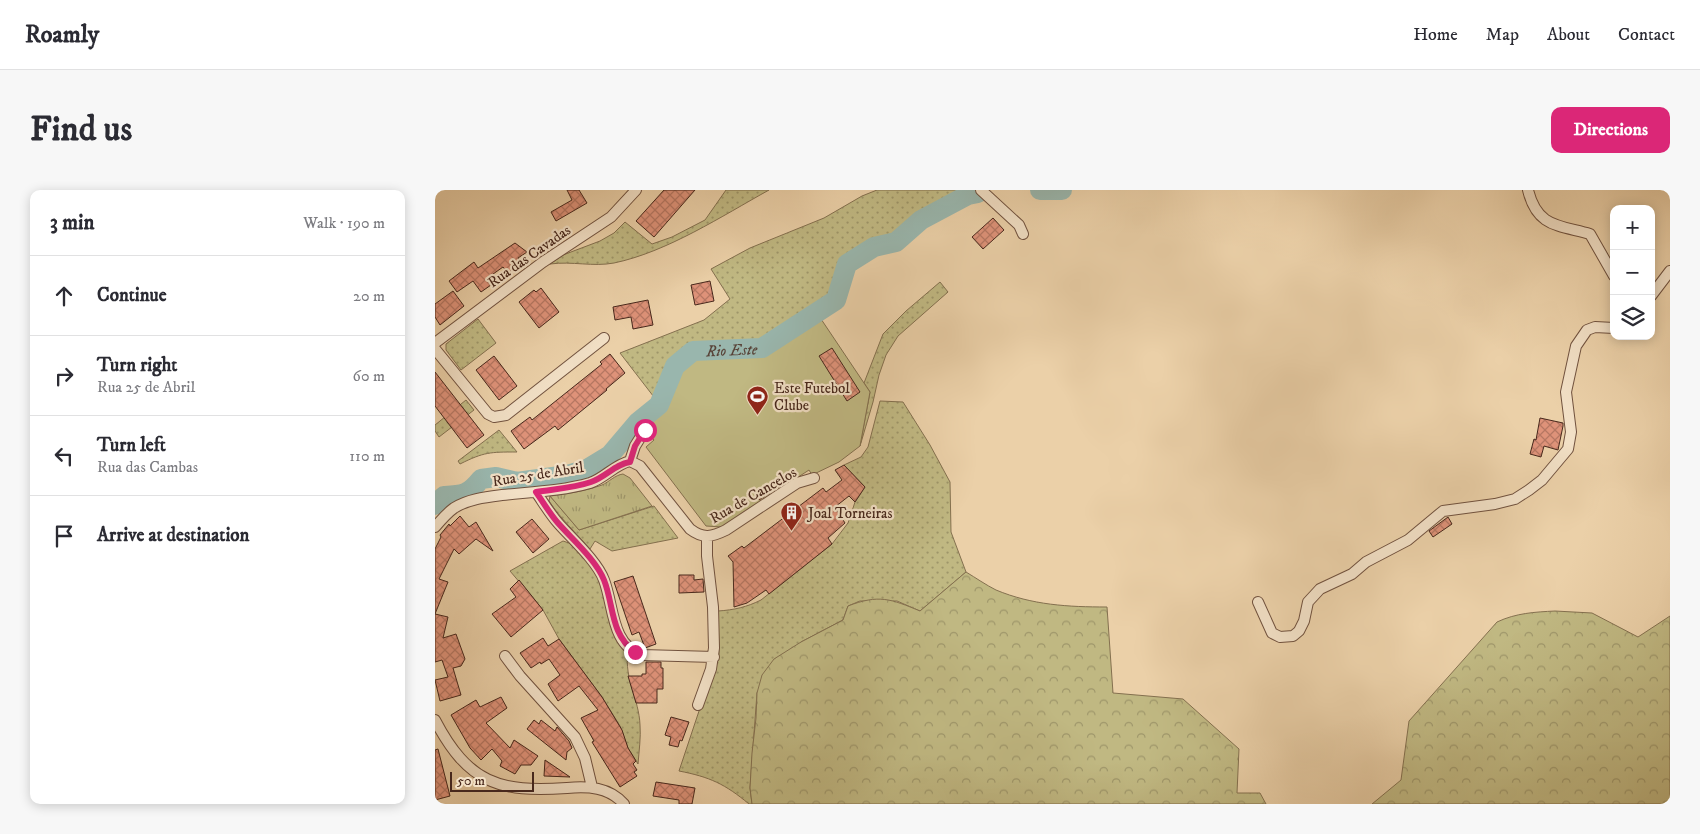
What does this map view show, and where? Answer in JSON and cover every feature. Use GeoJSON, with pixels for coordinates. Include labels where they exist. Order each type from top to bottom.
{"type":"FeatureCollection","features":[{"type":"Feature","properties":{"kind":"street","name":"Rua das Cavadas"},"geometry":{"type":"LineString","coordinates":[[435,343],[543,262],[611,217],[636,190]]}},
{"type":"Feature","properties":{"kind":"street"},"geometry":{"type":"LineString","coordinates":[[981,190],[1019,225],[1023,234]]}},
{"type":"Feature","properties":{"kind":"street"},"geometry":{"type":"LineString","coordinates":[[1528,190],[1537,214],[1547,223],[1590,234],[1610,269]]}},
{"type":"Feature","properties":{"kind":"street"},"geometry":{"type":"LineString","coordinates":[[1652,295],[1670,272]]}},
{"type":"Feature","properties":{"kind":"street"},"geometry":{"type":"LineString","coordinates":[[1258,602],[1272,633],[1280,637],[1293,636],[1299,631],[1308,602],[1320,589],[1352,574],[1366,562],[1408,540],[1443,511],[1495,504],[1515,499],[1542,480],[1567,449],[1571,432],[1565,392],[1577,346],[1587,330],[1595,327],[1610,328]]}},
{"type":"Feature","properties":{"kind":"street"},"geometry":{"type":"LineString","coordinates":[[435,349],[487,414],[493,417],[500,417],[506,415],[603,338]]}},
{"type":"Feature","properties":{"kind":"street"},"geometry":{"type":"LineString","coordinates":[[645,430],[635,446],[630,462],[640,466],[690,529],[697,535],[707,537],[707,556],[713,607],[713,657],[711,669],[698,705]]}},
{"type":"Feature","properties":{"kind":"street","name":"Rua 25 de Abril"},"geometry":{"type":"LineString","coordinates":[[435,527],[455,507],[467,502],[481,498],[536,492],[591,482],[600,478],[617,465],[630,462]]}},
{"type":"Feature","properties":{"kind":"street","name":"Rua de Cancelos"},"geometry":{"type":"LineString","coordinates":[[707,537],[717,535],[797,484],[814,478]]}},
{"type":"Feature","properties":{"kind":"street"},"geometry":{"type":"LineString","coordinates":[[536,492],[556,521],[597,568],[607,588],[611,611],[627,647],[643,655],[713,657]]}},
{"type":"Feature","properties":{"kind":"street"},"geometry":{"type":"LineString","coordinates":[[505,656],[520,676],[575,737],[585,758],[592,787]]}},
{"type":"Feature","properties":{"kind":"street"},"geometry":{"type":"LineString","coordinates":[[435,720],[451,747],[462,761],[479,776],[491,781],[519,787],[592,787],[611,794],[624,804]]}},
{"type":"Feature","properties":{"kind":"green space"},"geometry":{"type":"Polygon","coordinates":[[[726,190],[769,190],[694,232],[654,251],[634,258],[606,264],[550,264],[563,255],[600,241],[614,233],[625,222],[652,244],[672,237],[705,220],[726,190]]]}},
{"type":"Feature","properties":{"kind":"green space"},"geometry":{"type":"Polygon","coordinates":[[[877,190],[971,190],[923,214],[894,238],[875,243],[845,261],[832,298],[761,344],[694,347],[672,363],[657,401],[620,353],[704,320],[730,299],[711,269],[750,248],[824,218],[862,196],[877,190]]]}},
{"type":"Feature","properties":{"kind":"green space"},"geometry":{"type":"Polygon","coordinates":[[[940,282],[948,292],[898,336],[886,355],[860,446],[870,392],[864,383],[883,334],[940,282]]]}},
{"type":"Feature","properties":{"kind":"green space","name":"Este Futebol Clube"},"geometry":{"type":"Polygon","coordinates":[[[819,316],[870,392],[860,446],[839,462],[812,475],[809,470],[722,527],[706,526],[646,447],[654,440],[641,425],[661,406],[679,368],[697,355],[765,351],[819,316]]]}},
{"type":"Feature","properties":{"kind":"green space"},"geometry":{"type":"Polygon","coordinates":[[[478,319],[496,343],[461,370],[446,350],[446,344],[478,319]]]}},
{"type":"Feature","properties":{"kind":"green space"},"geometry":{"type":"Polygon","coordinates":[[[466,400],[474,410],[439,437],[435,431],[435,425],[466,400]]]}},
{"type":"Feature","properties":{"kind":"green space"},"geometry":{"type":"Polygon","coordinates":[[[880,401],[903,402],[950,482],[951,532],[966,572],[920,611],[897,601],[860,601],[848,606],[843,620],[801,642],[757,693],[750,788],[752,804],[749,804],[717,782],[679,771],[719,655],[718,611],[740,608],[761,600],[832,544],[848,523],[855,502],[865,487],[844,465],[861,457],[868,447],[880,401]]]}},
{"type":"Feature","properties":{"kind":"green space"},"geometry":{"type":"Polygon","coordinates":[[[499,430],[517,452],[487,454],[460,464],[458,461],[499,430]]]}},
{"type":"Feature","properties":{"kind":"green space"},"geometry":{"type":"Polygon","coordinates":[[[623,474],[630,478],[652,506],[579,530],[550,496],[596,487],[623,474]]]}},
{"type":"Feature","properties":{"kind":"green space"},"geometry":{"type":"Polygon","coordinates":[[[550,496],[579,530],[654,506],[678,538],[612,551],[595,541],[590,549],[554,508],[549,501],[550,496]]]}},
{"type":"Feature","properties":{"kind":"green space"},"geometry":{"type":"Polygon","coordinates":[[[563,541],[569,543],[593,567],[599,580],[616,639],[628,653],[628,671],[640,725],[638,764],[628,748],[620,726],[602,697],[559,639],[543,610],[510,571],[563,541]]]}},
{"type":"Feature","properties":{"kind":"green space"},"geometry":{"type":"Polygon","coordinates":[[[966,572],[996,590],[1023,599],[1064,606],[1107,607],[1113,693],[1183,699],[1239,749],[1237,793],[1260,793],[1266,804],[752,804],[750,788],[757,693],[762,675],[774,659],[801,642],[843,620],[848,606],[877,599],[901,603],[920,611],[966,572]]]}},
{"type":"Feature","properties":{"kind":"green space"},"geometry":{"type":"Polygon","coordinates":[[[1555,611],[1592,613],[1638,637],[1670,616],[1670,804],[1372,804],[1401,780],[1409,721],[1497,622],[1518,615],[1555,611]]]}},
{"type":"Feature","properties":{"kind":"building"},"geometry":{"type":"Polygon","coordinates":[[[567,190],[579,190],[587,203],[556,221],[551,212],[572,200],[567,190]]]}},
{"type":"Feature","properties":{"kind":"building"},"geometry":{"type":"Polygon","coordinates":[[[664,190],[695,190],[654,237],[636,221],[664,190]]]}},
{"type":"Feature","properties":{"kind":"building"},"geometry":{"type":"Polygon","coordinates":[[[993,218],[1004,230],[983,249],[972,237],[993,218]]]}},
{"type":"Feature","properties":{"kind":"building"},"geometry":{"type":"Polygon","coordinates":[[[515,243],[527,252],[518,258],[520,261],[517,263],[518,265],[508,273],[503,267],[486,279],[491,285],[481,292],[473,281],[457,292],[449,281],[474,262],[478,268],[515,243]]]}},
{"type":"Feature","properties":{"kind":"building"},"geometry":{"type":"Polygon","coordinates":[[[710,281],[714,301],[695,305],[691,285],[710,281]]]}},
{"type":"Feature","properties":{"kind":"building"},"geometry":{"type":"Polygon","coordinates":[[[541,288],[559,312],[539,328],[519,302],[534,290],[536,292],[541,288]]]}},
{"type":"Feature","properties":{"kind":"building"},"geometry":{"type":"Polygon","coordinates":[[[453,291],[464,306],[440,325],[435,317],[435,304],[453,291]]]}},
{"type":"Feature","properties":{"kind":"building"},"geometry":{"type":"Polygon","coordinates":[[[648,300],[653,325],[633,329],[631,317],[615,320],[613,307],[648,300]]]}},
{"type":"Feature","properties":{"kind":"building"},"geometry":{"type":"Polygon","coordinates":[[[832,348],[860,392],[847,401],[819,356],[832,348]]]}},
{"type":"Feature","properties":{"kind":"building"},"geometry":{"type":"Polygon","coordinates":[[[610,354],[625,373],[558,430],[555,426],[524,449],[511,431],[530,417],[532,420],[602,364],[600,362],[610,354]]]}},
{"type":"Feature","properties":{"kind":"building"},"geometry":{"type":"Polygon","coordinates":[[[494,356],[517,386],[499,400],[476,370],[494,356]]]}},
{"type":"Feature","properties":{"kind":"building"},"geometry":{"type":"Polygon","coordinates":[[[435,372],[484,435],[467,448],[435,406],[435,372]]]}},
{"type":"Feature","properties":{"kind":"building"},"geometry":{"type":"Polygon","coordinates":[[[1540,418],[1563,423],[1558,450],[1544,446],[1541,457],[1530,454],[1534,439],[1536,440],[1540,418]]]}},
{"type":"Feature","properties":{"kind":"building"},"geometry":{"type":"Polygon","coordinates":[[[844,465],[865,487],[855,502],[849,496],[835,507],[845,523],[828,538],[832,544],[769,594],[766,590],[747,603],[734,607],[733,562],[728,556],[742,546],[744,548],[823,488],[826,492],[842,480],[835,470],[844,465]]]}},
{"type":"Feature","properties":{"kind":"building"},"geometry":{"type":"Polygon","coordinates":[[[792,470],[796,476],[759,500],[755,493],[792,470]]]}},
{"type":"Feature","properties":{"kind":"building"},"geometry":{"type":"Polygon","coordinates":[[[460,516],[469,527],[476,522],[493,551],[476,539],[459,554],[454,549],[439,579],[448,582],[435,614],[435,549],[441,537],[440,535],[449,524],[450,526],[460,516]]]}},
{"type":"Feature","properties":{"kind":"building"},"geometry":{"type":"Polygon","coordinates":[[[1448,517],[1452,524],[1433,537],[1429,531],[1448,517]]]}},
{"type":"Feature","properties":{"kind":"building"},"geometry":{"type":"Polygon","coordinates":[[[532,519],[549,539],[533,553],[516,532],[532,519]]]}},
{"type":"Feature","properties":{"kind":"building"},"geometry":{"type":"Polygon","coordinates":[[[679,575],[694,575],[694,580],[703,579],[704,592],[679,593],[679,575]]]}},
{"type":"Feature","properties":{"kind":"building"},"geometry":{"type":"Polygon","coordinates":[[[633,576],[656,644],[645,648],[639,632],[632,635],[614,582],[633,576]]]}},
{"type":"Feature","properties":{"kind":"building"},"geometry":{"type":"Polygon","coordinates":[[[519,580],[543,610],[511,637],[492,614],[516,597],[510,589],[519,580]]]}},
{"type":"Feature","properties":{"kind":"building"},"geometry":{"type":"Polygon","coordinates":[[[435,614],[448,617],[443,638],[456,634],[465,659],[461,666],[453,668],[461,695],[440,701],[435,680],[448,677],[442,660],[435,662],[435,614]]]}},
{"type":"Feature","properties":{"kind":"building"},"geometry":{"type":"Polygon","coordinates":[[[543,638],[548,646],[559,639],[602,697],[622,730],[628,748],[636,761],[633,764],[637,770],[634,772],[637,776],[620,787],[592,742],[594,741],[581,718],[598,710],[579,686],[558,701],[548,684],[560,675],[549,659],[531,668],[520,653],[543,638]]]}},
{"type":"Feature","properties":{"kind":"building"},"geometry":{"type":"Polygon","coordinates":[[[646,662],[661,662],[661,668],[663,668],[663,689],[657,689],[657,703],[636,703],[628,676],[642,676],[642,674],[646,674],[646,662]]]}},
{"type":"Feature","properties":{"kind":"building"},"geometry":{"type":"Polygon","coordinates":[[[501,697],[507,708],[486,723],[510,748],[514,740],[538,756],[531,765],[521,765],[515,774],[500,766],[502,761],[492,749],[481,760],[470,748],[451,715],[476,700],[480,707],[501,697]]]}},
{"type":"Feature","properties":{"kind":"building"},"geometry":{"type":"Polygon","coordinates":[[[671,717],[689,722],[678,747],[669,745],[671,737],[665,735],[671,717]]]}},
{"type":"Feature","properties":{"kind":"building"},"geometry":{"type":"Polygon","coordinates":[[[534,720],[539,724],[541,720],[555,731],[557,727],[569,741],[572,748],[567,752],[566,760],[527,729],[534,720]]]}},
{"type":"Feature","properties":{"kind":"building"},"geometry":{"type":"Polygon","coordinates":[[[438,749],[450,796],[435,800],[435,750],[438,749]]]}},
{"type":"Feature","properties":{"kind":"building"},"geometry":{"type":"Polygon","coordinates":[[[545,760],[570,777],[544,776],[545,760]]]}},
{"type":"Feature","properties":{"kind":"building"},"geometry":{"type":"Polygon","coordinates":[[[656,782],[695,788],[692,804],[679,804],[679,800],[653,796],[656,782]]]}},
{"type":"Feature","properties":{"kind":"waterway","name":"Rio Este"},"geometry":{"type":"LineString","coordinates":[[1040,190],[1062,190]]}},
{"type":"Feature","properties":{"kind":"waterway","name":"Rio Este"},"geometry":{"type":"LineString","coordinates":[[435,505],[444,496],[469,491],[481,479],[496,477],[517,482],[567,475],[587,469],[610,455],[638,422],[659,405],[675,366],[693,351],[762,348],[836,300],[847,264],[874,247],[896,242],[921,220],[968,195],[978,193]]}},
{"type":"Feature","properties":{"kind":"place","name":"Este Futebol Clube"},"geometry":{"type":"Point","coordinates":[758,416]}},
{"type":"Feature","properties":{"kind":"place","name":"Joal Torneiras"},"geometry":{"type":"Point","coordinates":[792,532]}},
{"type":"Feature","properties":{"kind":"route"},"geometry":{"type":"LineString","coordinates":[[635,652],[627,647],[622,639],[611,611],[607,588],[597,568],[556,521],[536,492],[591,482],[600,478],[617,465],[630,462],[635,446],[645,430]]}}]}
